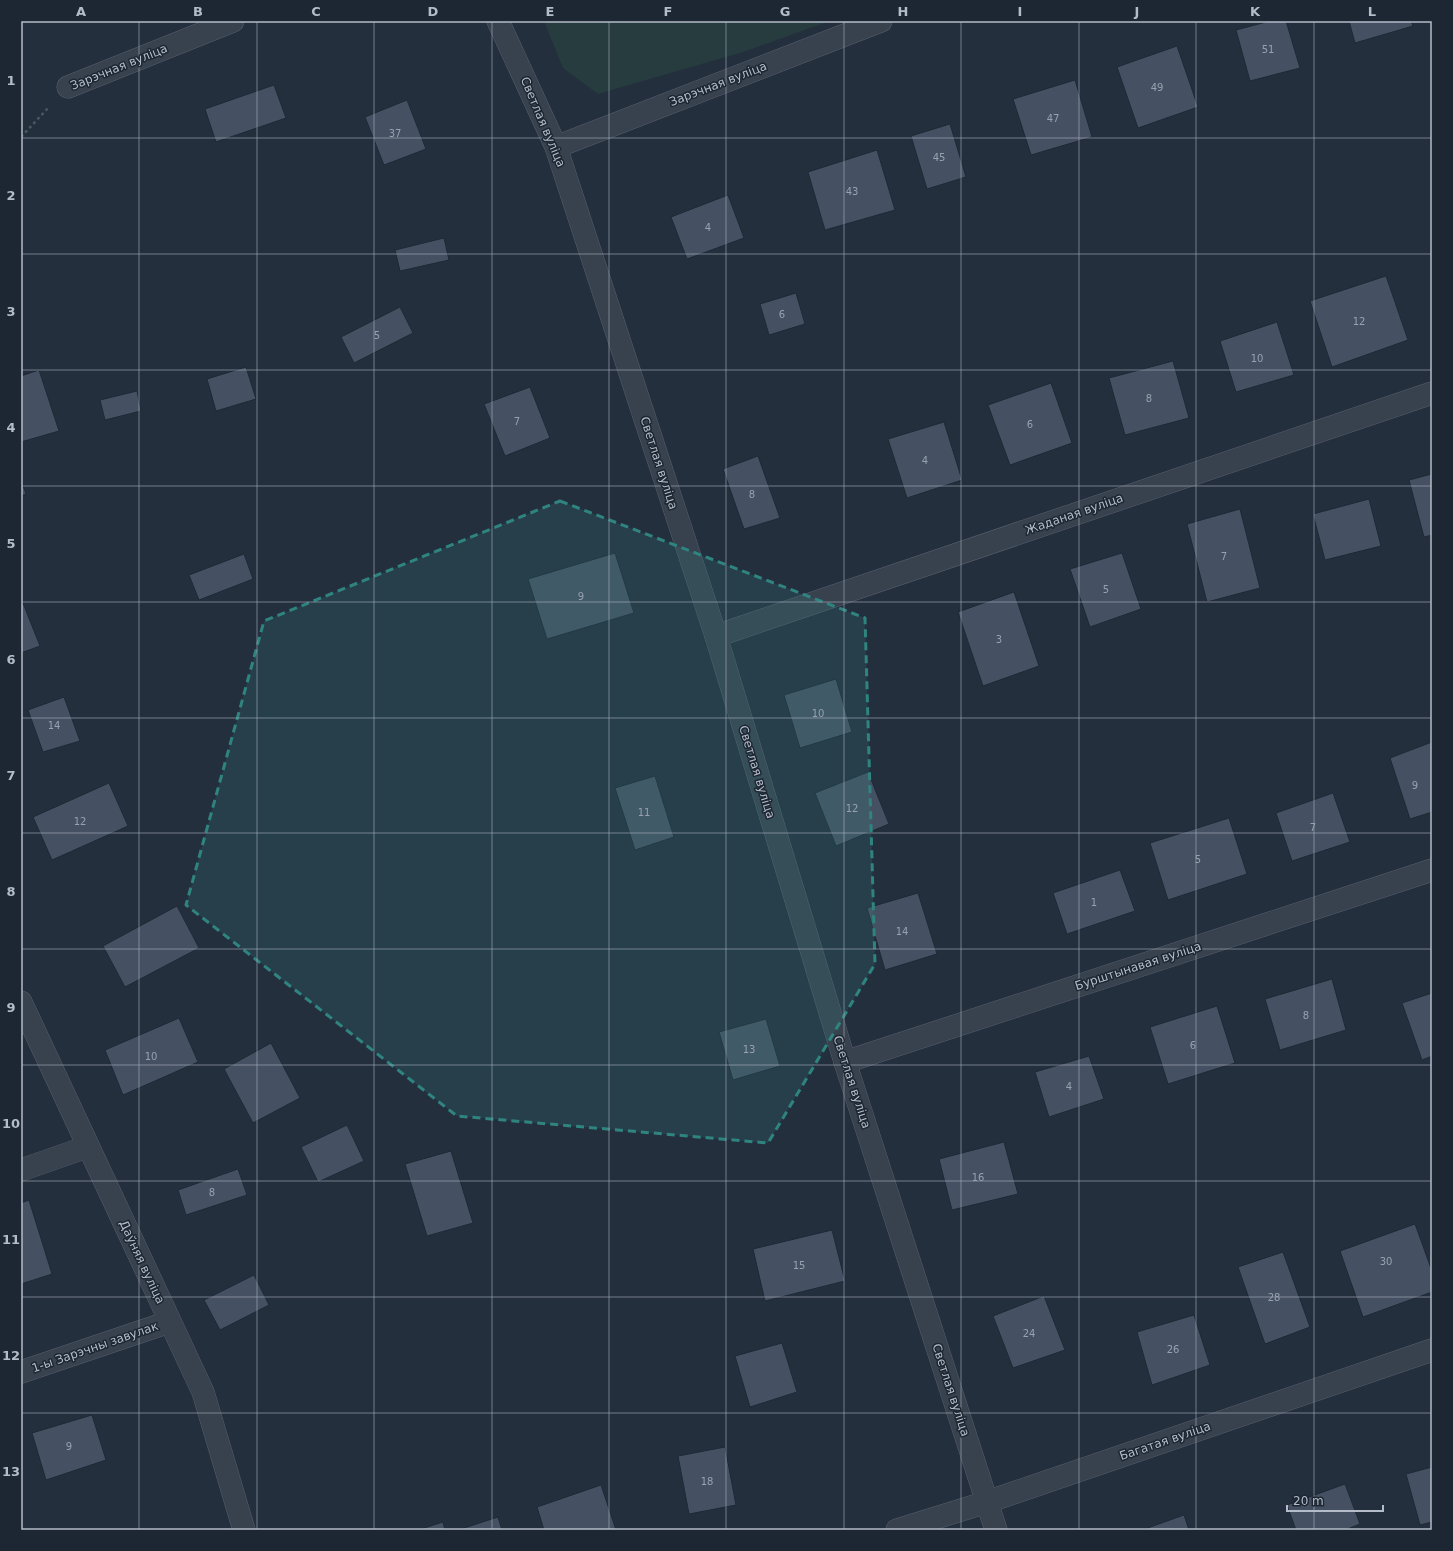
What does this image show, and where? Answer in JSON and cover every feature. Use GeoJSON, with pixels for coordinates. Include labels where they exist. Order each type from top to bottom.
{"type":"FeatureCollection","features":[{"type":"Feature","properties":{"kind":"street","name":"Зарэчная вуліца"},"geometry":{"type":"LineString","coordinates":[[68,87],[233,21]]}},
{"type":"Feature","properties":{"kind":"street","name":"Светлая вуліца"},"geometry":{"type":"LineString","coordinates":[[498,21],[556,147],[716,636],[845,1062],[996,1530]]}},
{"type":"Feature","properties":{"kind":"street","name":"Зарэчная вуліца"},"geometry":{"type":"LineString","coordinates":[[556,147],[881,21]]}},
{"type":"Feature","properties":{"kind":"street","name":"Жаданая вуліца"},"geometry":{"type":"LineString","coordinates":[[716,636],[1432,393]]}},
{"type":"Feature","properties":{"kind":"street","name":"Бурштынавая вуліца"},"geometry":{"type":"LineString","coordinates":[[845,1062],[1432,870]]}},
{"type":"Feature","properties":{"kind":"street","name":"Даўняя вуліца"},"geometry":{"type":"LineString","coordinates":[[21,1002],[87,1146],[154,1285],[169,1322],[203,1392],[244,1530]]}},
{"type":"Feature","properties":{"kind":"street"},"geometry":{"type":"LineString","coordinates":[[21,1170],[87,1146]]}},
{"type":"Feature","properties":{"kind":"street","name":"1-ы Зарэчны завулак"},"geometry":{"type":"LineString","coordinates":[[21,1372],[169,1322]]}},
{"type":"Feature","properties":{"kind":"street","name":"Багатая вуліца"},"geometry":{"type":"LineString","coordinates":[[897,1530],[987,1502],[1432,1350]]}},
{"type":"Feature","properties":{"kind":"path","name":"Зарэчная вуліца"},"geometry":{"type":"LineString","coordinates":[[21,137],[68,87]]}},
{"type":"Feature","properties":{"kind":"highlighted area"},"geometry":{"type":"Polygon","coordinates":[[[560,501],[865,618],[875,964],[768,1143],[457,1116],[186,905],[264,621],[560,501]]]}},
{"type":"Feature","properties":{"kind":"green space"},"geometry":{"type":"Polygon","coordinates":[[[544,21],[830,21],[743,52],[598,94],[563,68],[544,21]]]}},
{"type":"Feature","properties":{"kind":"building"},"geometry":{"type":"Polygon","coordinates":[[[1270,21],[1286,21],[1300,68],[1250,81],[1236,30],[1270,21]]]}},
{"type":"Feature","properties":{"kind":"building"},"geometry":{"type":"Polygon","coordinates":[[[1349,21],[1411,21],[1413,26],[1355,43],[1349,21]]]}},
{"type":"Feature","properties":{"kind":"building"},"geometry":{"type":"Polygon","coordinates":[[[1177,46],[1198,107],[1138,128],[1117,67],[1177,46]]]}},
{"type":"Feature","properties":{"kind":"building"},"geometry":{"type":"Polygon","coordinates":[[[1075,80],[1092,137],[1031,155],[1013,99],[1075,80]]]}},
{"type":"Feature","properties":{"kind":"building"},"geometry":{"type":"Polygon","coordinates":[[[274,85],[286,118],[216,142],[205,109],[274,85]]]}},
{"type":"Feature","properties":{"kind":"building"},"geometry":{"type":"Polygon","coordinates":[[[407,100],[426,149],[384,165],[365,117],[407,100]]]}},
{"type":"Feature","properties":{"kind":"building"},"geometry":{"type":"Polygon","coordinates":[[[950,124],[966,177],[927,189],[911,136],[950,124]]]}},
{"type":"Feature","properties":{"kind":"building"},"geometry":{"type":"Polygon","coordinates":[[[877,150],[895,210],[825,230],[808,172],[877,150]]]}},
{"type":"Feature","properties":{"kind":"building"},"geometry":{"type":"Polygon","coordinates":[[[728,195],[744,238],[687,259],[671,217],[728,195]]]}},
{"type":"Feature","properties":{"kind":"building"},"geometry":{"type":"Polygon","coordinates":[[[444,238],[449,260],[400,271],[395,250],[444,238]]]}},
{"type":"Feature","properties":{"kind":"building"},"geometry":{"type":"Polygon","coordinates":[[[1386,276],[1408,340],[1332,367],[1310,301],[1386,276]]]}},
{"type":"Feature","properties":{"kind":"building"},"geometry":{"type":"Polygon","coordinates":[[[796,293],[805,324],[769,335],[760,304],[796,293]]]}},
{"type":"Feature","properties":{"kind":"building"},"geometry":{"type":"Polygon","coordinates":[[[400,307],[413,333],[354,363],[341,337],[400,307]]]}},
{"type":"Feature","properties":{"kind":"building"},"geometry":{"type":"Polygon","coordinates":[[[1277,322],[1294,375],[1236,392],[1220,341],[1277,322]]]}},
{"type":"Feature","properties":{"kind":"building"},"geometry":{"type":"Polygon","coordinates":[[[1173,361],[1189,418],[1125,435],[1109,378],[1173,361]]]}},
{"type":"Feature","properties":{"kind":"building"},"geometry":{"type":"Polygon","coordinates":[[[246,367],[256,399],[216,411],[207,379],[246,367]]]}},
{"type":"Feature","properties":{"kind":"building"},"geometry":{"type":"Polygon","coordinates":[[[39,370],[59,431],[21,442],[21,376],[39,370]]]}},
{"type":"Feature","properties":{"kind":"building"},"geometry":{"type":"Polygon","coordinates":[[[1051,383],[1072,443],[1010,465],[988,405],[1051,383]]]}},
{"type":"Feature","properties":{"kind":"building"},"geometry":{"type":"Polygon","coordinates":[[[530,387],[550,438],[505,456],[484,404],[530,387]]]}},
{"type":"Feature","properties":{"kind":"building"},"geometry":{"type":"Polygon","coordinates":[[[137,391],[141,411],[105,420],[100,400],[137,391]]]}},
{"type":"Feature","properties":{"kind":"building"},"geometry":{"type":"Polygon","coordinates":[[[944,422],[962,480],[907,498],[888,439],[944,422]]]}},
{"type":"Feature","properties":{"kind":"building"},"geometry":{"type":"Polygon","coordinates":[[[758,456],[780,518],[744,529],[723,469],[758,456]]]}},
{"type":"Feature","properties":{"kind":"building"},"geometry":{"type":"Polygon","coordinates":[[[1432,474],[1432,535],[1424,537],[1409,480],[1432,474]]]}},
{"type":"Feature","properties":{"kind":"building"},"geometry":{"type":"Polygon","coordinates":[[[21,480],[26,494],[21,496],[21,480]]]}},
{"type":"Feature","properties":{"kind":"building"},"geometry":{"type":"Polygon","coordinates":[[[1369,499],[1381,546],[1325,560],[1313,514],[1369,499]]]}},
{"type":"Feature","properties":{"kind":"building"},"geometry":{"type":"Polygon","coordinates":[[[1240,509],[1260,588],[1207,602],[1187,524],[1240,509]]]}},
{"type":"Feature","properties":{"kind":"building"},"geometry":{"type":"Polygon","coordinates":[[[615,553],[634,613],[547,639],[528,579],[615,553]]]}},
{"type":"Feature","properties":{"kind":"building"},"geometry":{"type":"Polygon","coordinates":[[[1122,553],[1141,609],[1090,627],[1070,569],[1122,553]]]}},
{"type":"Feature","properties":{"kind":"building"},"geometry":{"type":"Polygon","coordinates":[[[244,554],[253,579],[199,600],[189,575],[244,554]]]}},
{"type":"Feature","properties":{"kind":"building"},"geometry":{"type":"Polygon","coordinates":[[[1014,592],[1039,666],[983,686],[958,612],[1014,592]]]}},
{"type":"Feature","properties":{"kind":"building"},"geometry":{"type":"Polygon","coordinates":[[[21,598],[40,646],[21,653],[21,598]]]}},
{"type":"Feature","properties":{"kind":"building"},"geometry":{"type":"Polygon","coordinates":[[[836,679],[852,732],[800,748],[784,695],[836,679]]]}},
{"type":"Feature","properties":{"kind":"building"},"geometry":{"type":"Polygon","coordinates":[[[64,697],[80,741],[43,752],[28,710],[64,697]]]}},
{"type":"Feature","properties":{"kind":"building"},"geometry":{"type":"Polygon","coordinates":[[[1432,742],[1432,812],[1410,819],[1390,758],[1432,742]]]}},
{"type":"Feature","properties":{"kind":"building"},"geometry":{"type":"Polygon","coordinates":[[[868,772],[889,824],[836,846],[815,793],[868,772]]]}},
{"type":"Feature","properties":{"kind":"building"},"geometry":{"type":"Polygon","coordinates":[[[655,776],[674,837],[635,850],[615,788],[655,776]]]}},
{"type":"Feature","properties":{"kind":"building"},"geometry":{"type":"Polygon","coordinates":[[[109,783],[128,826],[52,860],[33,817],[109,783]]]}},
{"type":"Feature","properties":{"kind":"building"},"geometry":{"type":"Polygon","coordinates":[[[1333,793],[1350,842],[1292,861],[1276,813],[1333,793]]]}},
{"type":"Feature","properties":{"kind":"building"},"geometry":{"type":"Polygon","coordinates":[[[1229,818],[1247,874],[1168,900],[1150,843],[1229,818]]]}},
{"type":"Feature","properties":{"kind":"building"},"geometry":{"type":"Polygon","coordinates":[[[1120,870],[1135,911],[1067,934],[1053,893],[1120,870]]]}},
{"type":"Feature","properties":{"kind":"building"},"geometry":{"type":"Polygon","coordinates":[[[918,893],[937,954],[885,970],[867,908],[918,893]]]}},
{"type":"Feature","properties":{"kind":"building"},"geometry":{"type":"Polygon","coordinates":[[[177,906],[199,948],[125,987],[103,946],[177,906]]]}},
{"type":"Feature","properties":{"kind":"building"},"geometry":{"type":"Polygon","coordinates":[[[1332,979],[1346,1030],[1280,1050],[1265,999],[1332,979]]]}},
{"type":"Feature","properties":{"kind":"building"},"geometry":{"type":"Polygon","coordinates":[[[1432,993],[1432,1056],[1422,1060],[1402,1003],[1432,993]]]}},
{"type":"Feature","properties":{"kind":"building"},"geometry":{"type":"Polygon","coordinates":[[[1217,1006],[1235,1063],[1168,1084],[1150,1027],[1217,1006]]]}},
{"type":"Feature","properties":{"kind":"building"},"geometry":{"type":"Polygon","coordinates":[[[179,1018],[198,1062],[123,1095],[105,1050],[179,1018]]]}},
{"type":"Feature","properties":{"kind":"building"},"geometry":{"type":"Polygon","coordinates":[[[766,1019],[780,1066],[733,1080],[719,1032],[766,1019]]]}},
{"type":"Feature","properties":{"kind":"building"},"geometry":{"type":"Polygon","coordinates":[[[271,1043],[300,1098],[253,1123],[224,1069],[271,1043]]]}},
{"type":"Feature","properties":{"kind":"building"},"geometry":{"type":"Polygon","coordinates":[[[1089,1056],[1104,1099],[1049,1117],[1035,1072],[1089,1056]]]}},
{"type":"Feature","properties":{"kind":"building"},"geometry":{"type":"Polygon","coordinates":[[[347,1125],[364,1161],[318,1182],[301,1147],[347,1125]]]}},
{"type":"Feature","properties":{"kind":"building"},"geometry":{"type":"Polygon","coordinates":[[[1004,1142],[1018,1194],[952,1210],[939,1159],[1004,1142]]]}},
{"type":"Feature","properties":{"kind":"building"},"geometry":{"type":"Polygon","coordinates":[[[451,1151],[473,1223],[427,1236],[405,1164],[451,1151]]]}},
{"type":"Feature","properties":{"kind":"building"},"geometry":{"type":"Polygon","coordinates":[[[238,1169],[247,1195],[186,1215],[178,1190],[238,1169]]]}},
{"type":"Feature","properties":{"kind":"building"},"geometry":{"type":"Polygon","coordinates":[[[29,1200],[52,1274],[21,1284],[21,1203],[29,1200]]]}},
{"type":"Feature","properties":{"kind":"building"},"geometry":{"type":"Polygon","coordinates":[[[1415,1224],[1432,1271],[1432,1292],[1363,1317],[1340,1251],[1415,1224]]]}},
{"type":"Feature","properties":{"kind":"building"},"geometry":{"type":"Polygon","coordinates":[[[832,1230],[845,1281],[765,1301],[753,1249],[832,1230]]]}},
{"type":"Feature","properties":{"kind":"building"},"geometry":{"type":"Polygon","coordinates":[[[1283,1252],[1310,1327],[1265,1344],[1238,1267],[1283,1252]]]}},
{"type":"Feature","properties":{"kind":"building"},"geometry":{"type":"Polygon","coordinates":[[[254,1275],[269,1305],[220,1330],[204,1300],[254,1275]]]}},
{"type":"Feature","properties":{"kind":"building"},"geometry":{"type":"Polygon","coordinates":[[[1044,1296],[1065,1350],[1013,1368],[993,1316],[1044,1296]]]}},
{"type":"Feature","properties":{"kind":"building"},"geometry":{"type":"Polygon","coordinates":[[[1194,1315],[1210,1365],[1152,1385],[1137,1332],[1194,1315]]]}},
{"type":"Feature","properties":{"kind":"building"},"geometry":{"type":"Polygon","coordinates":[[[782,1343],[797,1392],[750,1407],[735,1356],[782,1343]]]}},
{"type":"Feature","properties":{"kind":"building"},"geometry":{"type":"Polygon","coordinates":[[[92,1415],[106,1460],[46,1480],[32,1433],[92,1415]]]}},
{"type":"Feature","properties":{"kind":"building"},"geometry":{"type":"Polygon","coordinates":[[[725,1447],[736,1505],[689,1514],[678,1456],[725,1447]]]}},
{"type":"Feature","properties":{"kind":"building"},"geometry":{"type":"Polygon","coordinates":[[[1432,1467],[1432,1522],[1420,1525],[1406,1474],[1432,1467]]]}},
{"type":"Feature","properties":{"kind":"building"},"geometry":{"type":"Polygon","coordinates":[[[1345,1484],[1360,1524],[1345,1530],[1296,1530],[1287,1505],[1345,1484]]]}},
{"type":"Feature","properties":{"kind":"building"},"geometry":{"type":"Polygon","coordinates":[[[601,1485],[616,1530],[544,1530],[537,1507],[601,1485]]]}},
{"type":"Feature","properties":{"kind":"building"},"geometry":{"type":"Polygon","coordinates":[[[1184,1515],[1189,1530],[1142,1530],[1184,1515]]]}},
{"type":"Feature","properties":{"kind":"building"},"geometry":{"type":"Polygon","coordinates":[[[498,1517],[502,1530],[458,1530],[498,1517]]]}},
{"type":"Feature","properties":{"kind":"building"},"geometry":{"type":"Polygon","coordinates":[[[443,1522],[445,1530],[418,1530],[443,1522]]]}}]}
